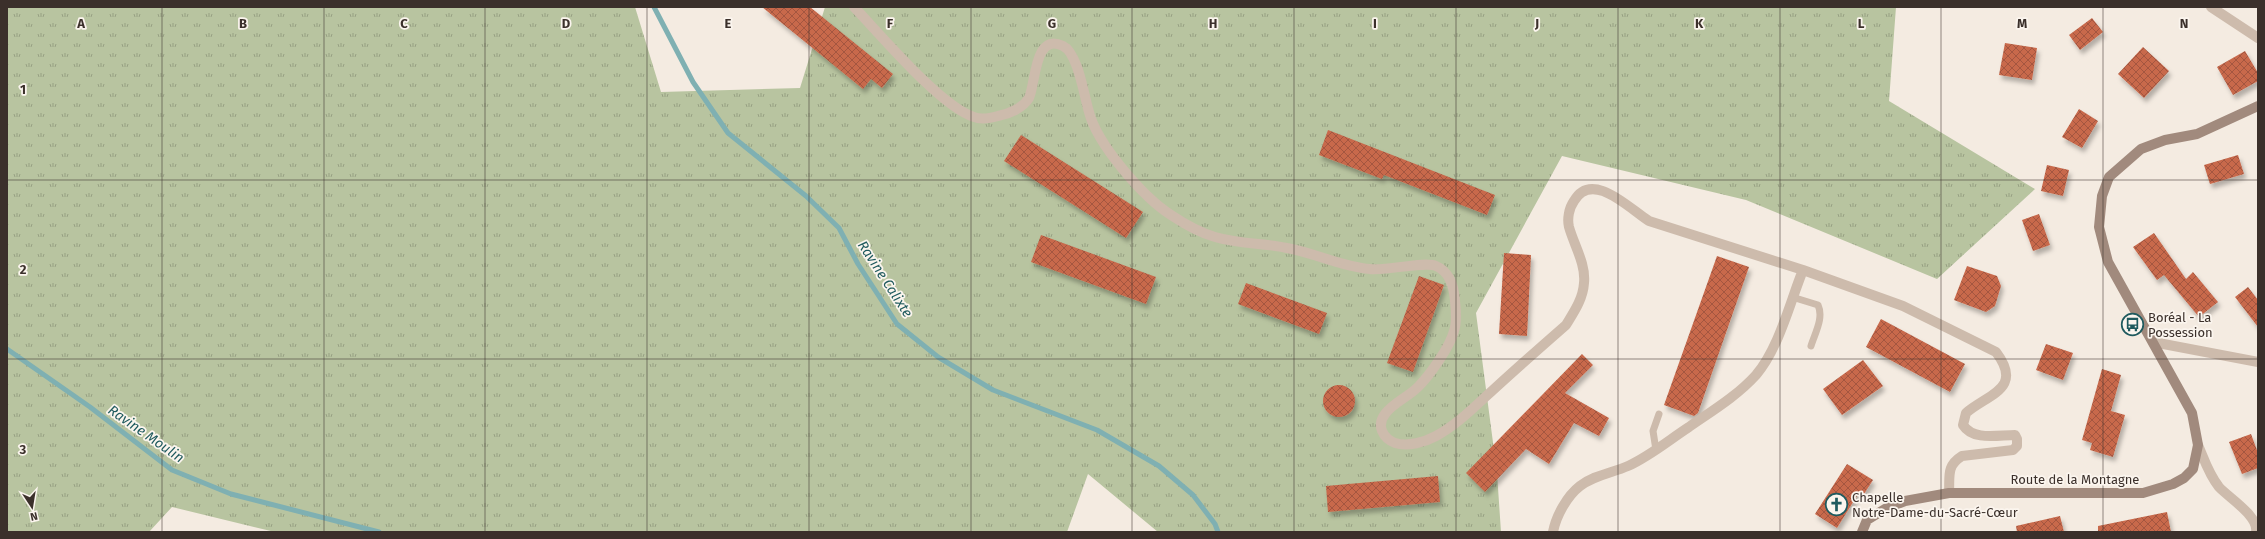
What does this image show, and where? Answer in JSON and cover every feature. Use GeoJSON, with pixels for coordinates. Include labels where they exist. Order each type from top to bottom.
{"type":"FeatureCollection","features":[{"type":"Feature","properties":{"kind":"main road","name":"Route de la Montagne"},"geometry":{"type":"LineString","coordinates":[[1862,532],[1867,520],[1885,509],[1905,501],[1949,493],[2143,493],[2173,484],[2184,478],[2193,469],[2198,445],[2192,413],[2108,262],[2099,227],[2100,207],[2109,177],[2141,149],[2165,140],[2197,134],[2258,106]]}},
{"type":"Feature","properties":{"kind":"street"},"geometry":{"type":"LineString","coordinates":[[854,7],[938,94],[956,108],[976,118],[993,118],[1009,114],[1027,101],[1034,86],[1039,54],[1048,45],[1056,43],[1067,47],[1075,61],[1091,122],[1104,144],[1128,176],[1170,214],[1214,237],[1288,248],[1368,269],[1399,269],[1423,264],[1432,264],[1442,269],[1449,276],[1455,294],[1454,332],[1439,360],[1418,387],[1385,413],[1381,421],[1381,431],[1386,438],[1398,444],[1411,444],[1434,437],[1458,422],[1566,324],[1575,310],[1584,282],[1583,269],[1568,225],[1569,212],[1574,200],[1582,192],[1593,189],[1609,193],[1629,205],[1637,214],[1649,221],[1802,270],[1903,306],[1996,352],[2002,361],[2005,371],[2005,381],[1999,392],[1966,413],[1963,425],[1967,431],[1974,435],[2015,435],[2017,439],[2017,446],[2013,450],[1962,456],[1955,460],[1950,466],[1949,493]]}},
{"type":"Feature","properties":{"kind":"street"},"geometry":{"type":"LineString","coordinates":[[2211,7],[2258,38]]}},
{"type":"Feature","properties":{"kind":"street"},"geometry":{"type":"LineString","coordinates":[[1553,532],[1555,524],[1570,495],[1580,486],[1590,480],[1628,466],[1656,450],[1736,394],[1756,374],[1769,355],[1802,270]]}},
{"type":"Feature","properties":{"kind":"street"},"geometry":{"type":"LineString","coordinates":[[2153,342],[2258,362]]}},
{"type":"Feature","properties":{"kind":"street"},"geometry":{"type":"LineString","coordinates":[[2198,445],[2207,467],[2219,487],[2250,515],[2254,522],[2256,532]]}},
{"type":"Feature","properties":{"kind":"lane"},"geometry":{"type":"LineString","coordinates":[[1792,297],[1818,305],[1821,310],[1821,316],[1811,346]]}},
{"type":"Feature","properties":{"kind":"lane"},"geometry":{"type":"LineString","coordinates":[[1656,450],[1653,430],[1660,414]]}},
{"type":"Feature","properties":{"kind":"green space"},"geometry":{"type":"Polygon","coordinates":[[[7,7],[635,7],[661,92],[800,88],[825,7],[1896,7],[1889,101],[2035,189],[1937,279],[1746,200],[1562,156],[1476,313],[1497,473],[1501,532],[1158,532],[1088,474],[1067,532],[275,532],[172,507],[149,532],[7,532],[7,7]]]}},
{"type":"Feature","properties":{"kind":"building"},"geometry":{"type":"Polygon","coordinates":[[[762,7],[810,7],[893,74],[882,88],[871,79],[863,89],[762,7]]]}},
{"type":"Feature","properties":{"kind":"building"},"geometry":{"type":"Polygon","coordinates":[[[2092,18],[2103,32],[2080,50],[2069,35],[2092,18]]]}},
{"type":"Feature","properties":{"kind":"building"},"geometry":{"type":"Polygon","coordinates":[[[2005,43],[2037,48],[2032,80],[1999,75],[2005,43]]]}},
{"type":"Feature","properties":{"kind":"building"},"geometry":{"type":"Polygon","coordinates":[[[2143,47],[2169,71],[2144,98],[2118,74],[2143,47]]]}},
{"type":"Feature","properties":{"kind":"building"},"geometry":{"type":"Polygon","coordinates":[[[2245,51],[2258,73],[2258,81],[2233,95],[2217,67],[2245,51]]]}},
{"type":"Feature","properties":{"kind":"building"},"geometry":{"type":"Polygon","coordinates":[[[2079,109],[2098,121],[2082,148],[2062,137],[2079,109]]]}},
{"type":"Feature","properties":{"kind":"building"},"geometry":{"type":"Polygon","coordinates":[[[1328,130],[1495,195],[1487,215],[1384,175],[1382,179],[1319,155],[1328,130]]]}},
{"type":"Feature","properties":{"kind":"building"},"geometry":{"type":"Polygon","coordinates":[[[1021,135],[1143,212],[1126,238],[1004,161],[1021,135]]]}},
{"type":"Feature","properties":{"kind":"building"},"geometry":{"type":"Polygon","coordinates":[[[2238,155],[2244,174],[2210,184],[2204,165],[2238,155]]]}},
{"type":"Feature","properties":{"kind":"building"},"geometry":{"type":"Polygon","coordinates":[[[2047,165],[2069,170],[2063,196],[2041,191],[2047,165]]]}},
{"type":"Feature","properties":{"kind":"building"},"geometry":{"type":"Polygon","coordinates":[[[2039,214],[2050,245],[2033,251],[2022,220],[2039,214]]]}},
{"type":"Feature","properties":{"kind":"building"},"geometry":{"type":"Polygon","coordinates":[[[2154,233],[2186,279],[2193,272],[2218,302],[2199,317],[2164,275],[2157,280],[2133,247],[2154,233]]]}},
{"type":"Feature","properties":{"kind":"building"},"geometry":{"type":"Polygon","coordinates":[[[1041,235],[1156,277],[1146,304],[1031,262],[1041,235]]]}},
{"type":"Feature","properties":{"kind":"building"},"geometry":{"type":"Polygon","coordinates":[[[1504,253],[1531,255],[1527,336],[1499,334],[1504,253]]]}},
{"type":"Feature","properties":{"kind":"building"},"geometry":{"type":"Polygon","coordinates":[[[1717,256],[1749,267],[1698,413],[1694,416],[1664,405],[1717,256]]]}},
{"type":"Feature","properties":{"kind":"building"},"geometry":{"type":"Polygon","coordinates":[[[1967,266],[1997,276],[2001,286],[1995,306],[1986,312],[1954,300],[1967,266]]]}},
{"type":"Feature","properties":{"kind":"building"},"geometry":{"type":"Polygon","coordinates":[[[1419,276],[1444,285],[1413,372],[1387,363],[1419,276]]]}},
{"type":"Feature","properties":{"kind":"building"},"geometry":{"type":"Polygon","coordinates":[[[1246,283],[1327,313],[1319,334],[1238,304],[1246,283]]]}},
{"type":"Feature","properties":{"kind":"building"},"geometry":{"type":"Polygon","coordinates":[[[2248,287],[2258,300],[2258,327],[2235,297],[2248,287]]]}},
{"type":"Feature","properties":{"kind":"building"},"geometry":{"type":"Polygon","coordinates":[[[1881,319],[1965,364],[1950,392],[1866,347],[1881,319]]]}},
{"type":"Feature","properties":{"kind":"building"},"geometry":{"type":"Polygon","coordinates":[[[2046,344],[2073,353],[2063,380],[2036,370],[2046,344]]]}},
{"type":"Feature","properties":{"kind":"building"},"geometry":{"type":"Polygon","coordinates":[[[1582,354],[1593,365],[1565,393],[1609,418],[1599,436],[1574,423],[1549,464],[1526,449],[1485,492],[1466,473],[1582,354]]]}},
{"type":"Feature","properties":{"kind":"building"},"geometry":{"type":"Polygon","coordinates":[[[1863,360],[1883,386],[1842,415],[1823,389],[1863,360]]]}},
{"type":"Feature","properties":{"kind":"building"},"geometry":{"type":"Polygon","coordinates":[[[2102,369],[2121,375],[2111,411],[2125,415],[2113,457],[2090,450],[2092,443],[2082,440],[2102,369]]]}},
{"type":"Feature","properties":{"kind":"building"},"geometry":{"type":"Polygon","coordinates":[[[1336,385],[1342,385],[1351,389],[1355,401],[1351,413],[1342,417],[1336,417],[1327,413],[1323,404],[1323,398],[1327,389],[1336,385]]]}},
{"type":"Feature","properties":{"kind":"building"},"geometry":{"type":"Polygon","coordinates":[[[2251,434],[2258,453],[2258,468],[2242,474],[2229,442],[2251,434]]]}},
{"type":"Feature","properties":{"kind":"building","name":"Chapelle Notre-Dame-du-Sacré-Cœur"},"geometry":{"type":"Polygon","coordinates":[[[1847,464],[1873,480],[1864,494],[1860,491],[1837,528],[1815,514],[1847,464]]]}},
{"type":"Feature","properties":{"kind":"building"},"geometry":{"type":"Polygon","coordinates":[[[1438,476],[1440,502],[1328,512],[1326,486],[1438,476]]]}},
{"type":"Feature","properties":{"kind":"building"},"geometry":{"type":"Polygon","coordinates":[[[2167,512],[2171,532],[2098,532],[2098,526],[2167,512]]]}},
{"type":"Feature","properties":{"kind":"building"},"geometry":{"type":"Polygon","coordinates":[[[2060,516],[2064,532],[2017,532],[2016,526],[2060,516]]]}},
{"type":"Feature","properties":{"kind":"waterway","name":"Ravine Calixte"},"geometry":{"type":"LineString","coordinates":[[654,7],[693,82],[728,133],[806,196],[839,228],[858,264],[897,324],[938,357],[993,390],[1097,430],[1159,466],[1193,495],[1215,524],[1218,532]]}},
{"type":"Feature","properties":{"kind":"waterway","name":"Ravine Moulin"},"geometry":{"type":"LineString","coordinates":[[7,349],[90,407],[172,470],[231,494],[379,532]]}},
{"type":"Feature","properties":{"kind":"place","name":"Boréal - La Possession"},"geometry":{"type":"Point","coordinates":[2132,324]}},
{"type":"Feature","properties":{"kind":"place","name":"Chapelle Notre-Dame-du-Sacré-Cœur"},"geometry":{"type":"Point","coordinates":[1837,504]}}]}
